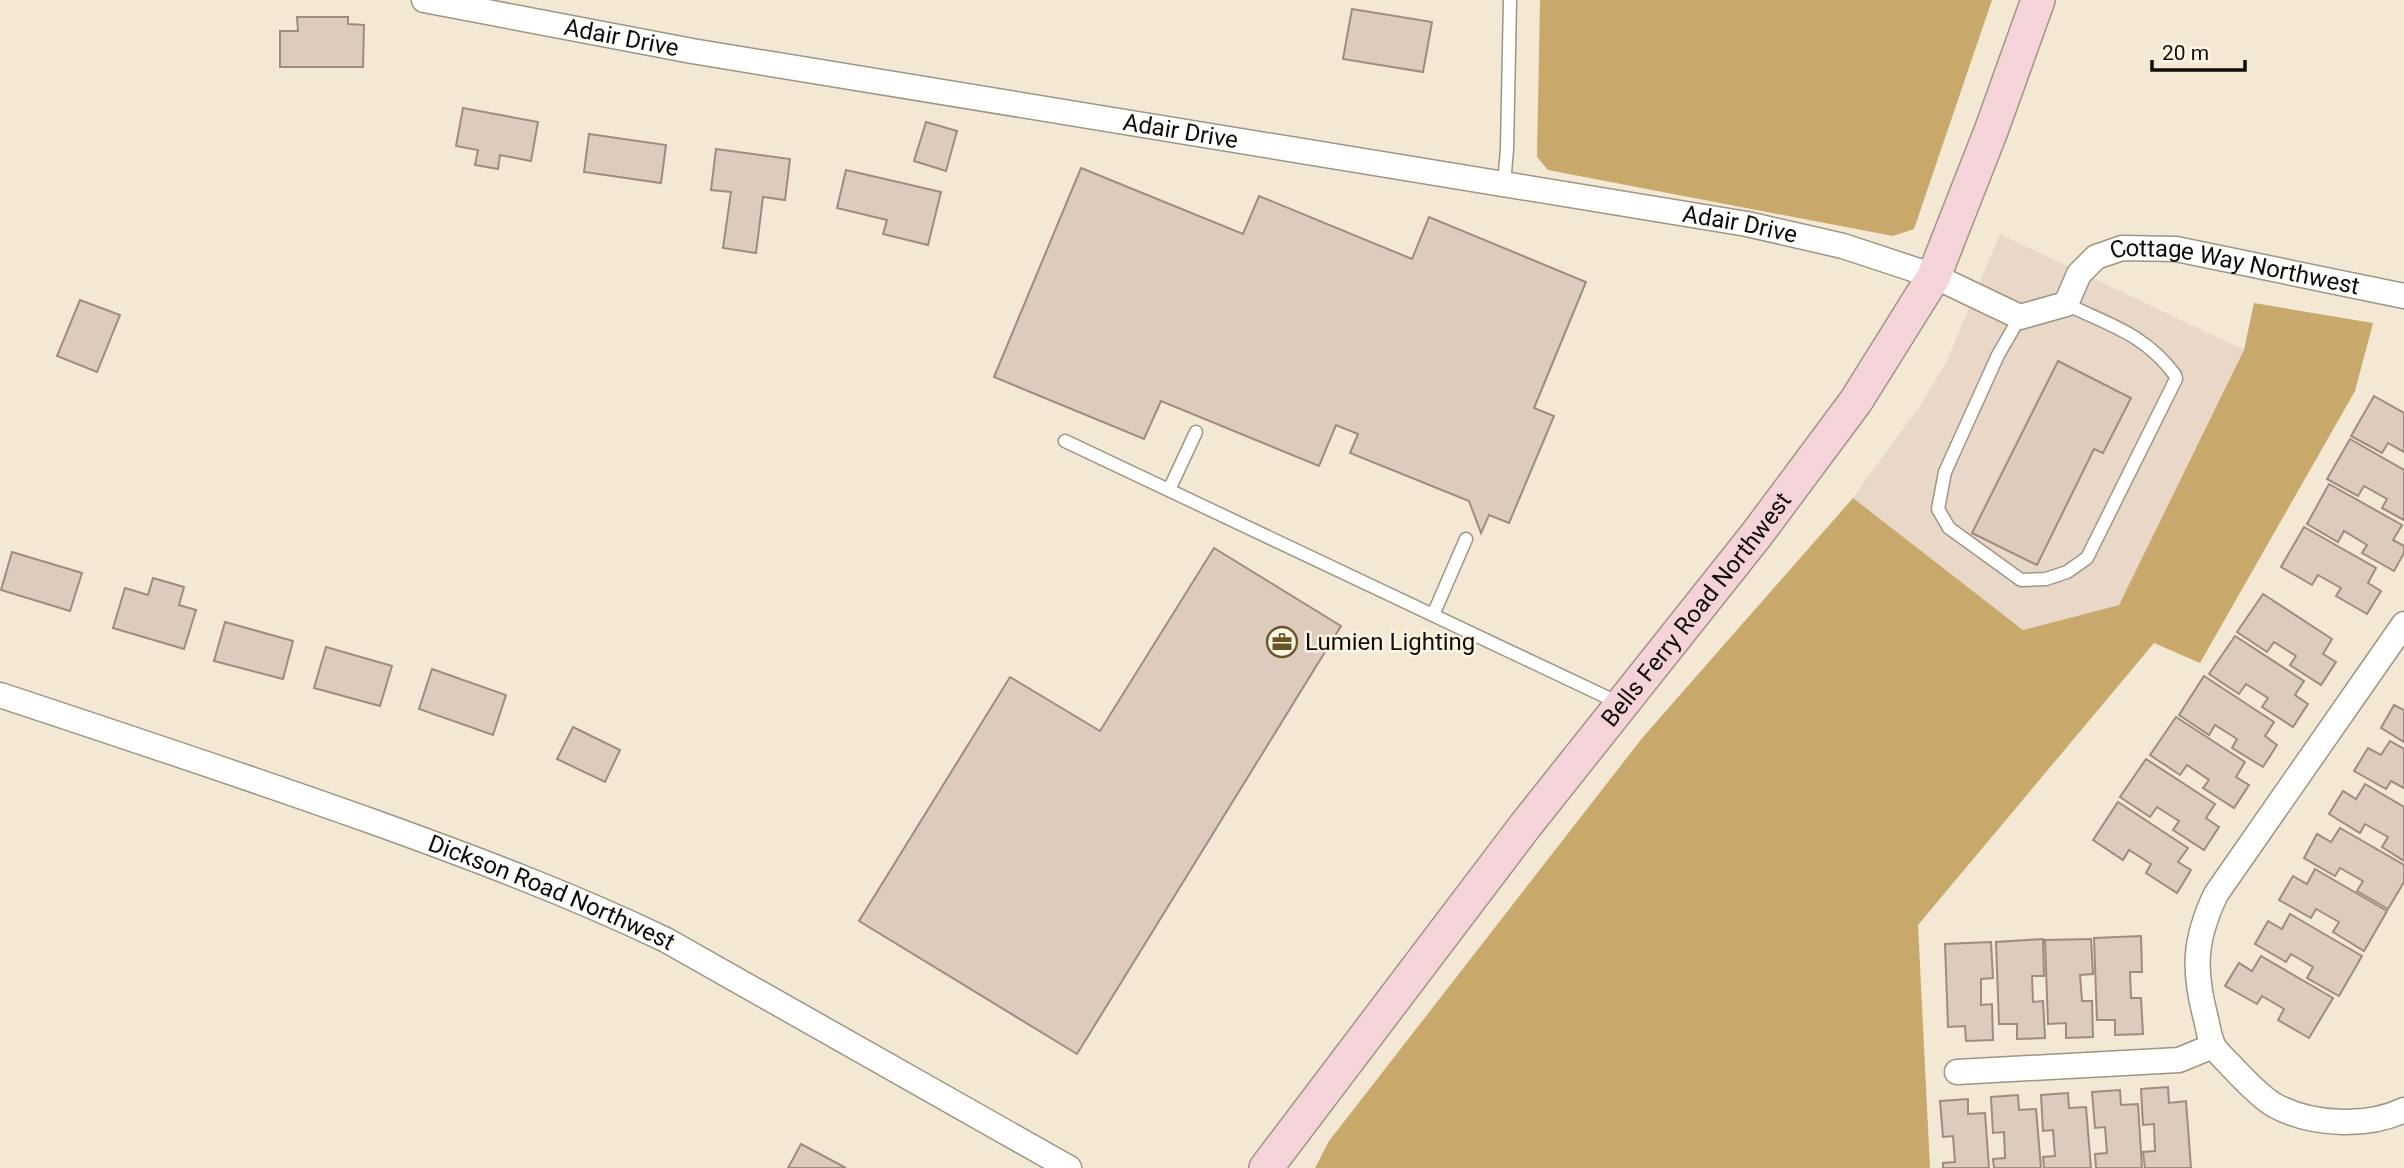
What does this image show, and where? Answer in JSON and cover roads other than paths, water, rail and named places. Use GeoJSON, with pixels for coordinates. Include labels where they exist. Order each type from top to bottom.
{"type":"FeatureCollection","features":[{"type":"Feature","properties":{"kind":"main road","name":"Bells Ferry Road Northwest"},"geometry":{"type":"LineString","coordinates":[[1266,1168],[1525,826],[1757,534],[1856,401],[1934,276],[1992,131],[2038,0]]}},
{"type":"Feature","properties":{"kind":"main road"},"geometry":{"type":"LineString","coordinates":[[1288,1168],[1295,1130]]}},
{"type":"Feature","properties":{"kind":"street","name":"Adair Drive"},"geometry":{"type":"LineString","coordinates":[[424,0],[692,51],[1748,224],[1843,246],[1934,276]]}},
{"type":"Feature","properties":{"kind":"street","name":"Cottage Way Northwest"},"geometry":{"type":"LineString","coordinates":[[2066,304],[2079,274],[2096,257],[2122,248],[2176,249],[2404,296]]}},
{"type":"Feature","properties":{"kind":"street"},"geometry":{"type":"LineString","coordinates":[[1934,276],[2020,317],[2066,304]]}},
{"type":"Feature","properties":{"kind":"street"},"geometry":{"type":"LineString","coordinates":[[2404,624],[2216,894],[2206,916],[2198,948],[2197,985],[2213,1046],[2248,1083],[2274,1105],[2308,1117],[2351,1124],[2392,1116],[2404,1110]]}},
{"type":"Feature","properties":{"kind":"street","name":"Dickson Road Northwest"},"geometry":{"type":"LineString","coordinates":[[0,695],[354,815],[506,870],[603,910],[666,940],[1069,1168]]}},
{"type":"Feature","properties":{"kind":"street"},"geometry":{"type":"LineString","coordinates":[[1957,1072],[2179,1060],[2213,1046]]}},
{"type":"Feature","properties":{"kind":"lane"},"geometry":{"type":"LineString","coordinates":[[1504,184],[1510,0]]}},
{"type":"Feature","properties":{"kind":"lane"},"geometry":{"type":"LineString","coordinates":[[2020,317],[1997,355],[1945,472],[1938,509],[1949,528],[2020,579],[2042,580],[2067,572],[2087,558],[2176,379],[2160,355],[2141,339],[2066,304]]}},
{"type":"Feature","properties":{"kind":"lane"},"geometry":{"type":"LineString","coordinates":[[1169,490],[1196,432]]}},
{"type":"Feature","properties":{"kind":"lane"},"geometry":{"type":"LineString","coordinates":[[1065,440],[1623,704]]}},
{"type":"Feature","properties":{"kind":"lane"},"geometry":{"type":"LineString","coordinates":[[1433,615],[1466,539]]}},
{"type":"Feature","properties":{"kind":"place","name":"Lumien Lighting"},"geometry":{"type":"Point","coordinates":[1282,642]}}]}
